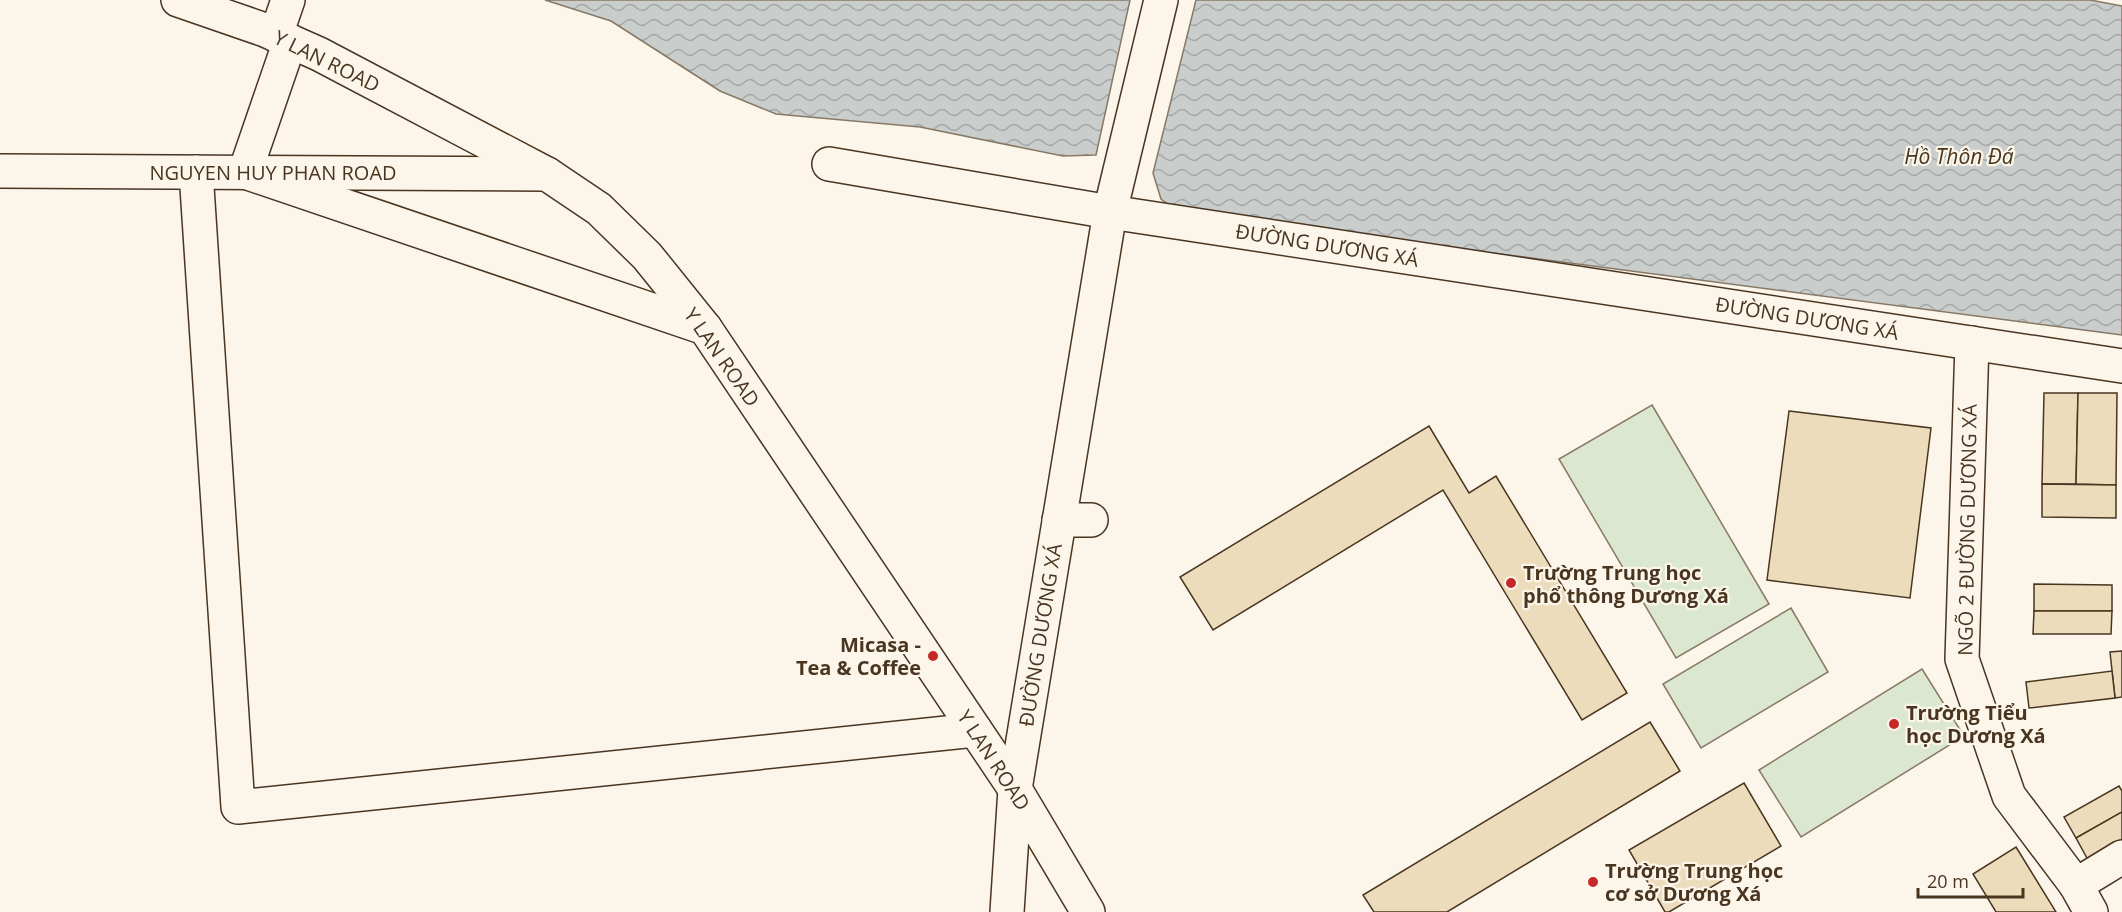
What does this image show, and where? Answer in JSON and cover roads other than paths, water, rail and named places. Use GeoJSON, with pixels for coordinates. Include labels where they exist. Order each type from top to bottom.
{"type":"FeatureCollection","features":[{"type":"Feature","properties":{"kind":"street","name":"Y LAN ROAD"},"geometry":{"type":"LineString","coordinates":[[178,0],[283,38],[319,54],[547,174],[599,209],[647,256],[705,328],[1015,789],[1088,912]]}},
{"type":"Feature","properties":{"kind":"street"},"geometry":{"type":"LineString","coordinates":[[288,0],[283,38],[245,172],[705,328]]}},
{"type":"Feature","properties":{"kind":"street"},"geometry":{"type":"LineString","coordinates":[[829,164],[1110,212],[1161,0]]}},
{"type":"Feature","properties":{"kind":"street","name":"NGUYEN HUY PHAN ROAD"},"geometry":{"type":"LineString","coordinates":[[0,171],[547,174]]}},
{"type":"Feature","properties":{"kind":"street"},"geometry":{"type":"LineString","coordinates":[[196,172],[238,807],[975,730]]}},
{"type":"Feature","properties":{"kind":"street","name":"ĐƯỜNG DƯƠNG XÁ"},"geometry":{"type":"LineString","coordinates":[[1006,912],[1015,789],[1075,520],[1110,212],[2122,366]]}},
{"type":"Feature","properties":{"kind":"street","name":"NGÕ 2 ĐƯỜNG DƯƠNG XÁ"},"geometry":{"type":"LineString","coordinates":[[1972,344],[1962,659],[2009,796],[2084,898],[2122,857]]}},
{"type":"Feature","properties":{"kind":"water"},"geometry":{"type":"Polygon","coordinates":[[[545,0],[1130,0],[1096,155],[1063,156],[920,127],[776,114],[720,91],[611,21],[545,0]]]}},
{"type":"Feature","properties":{"kind":"water","name":"Hồ Thôn Đá"},"geometry":{"type":"Polygon","coordinates":[[[1196,0],[2090,0],[2122,6],[2122,335],[1178,212],[1161,199],[1153,173],[1196,0]]]}},
{"type":"Feature","properties":{"kind":"place","name":"Trường Trung học phổ thông Dương Xá"},"geometry":{"type":"Point","coordinates":[1511,583]}},
{"type":"Feature","properties":{"kind":"place","name":"Micasa - Tea & Coffee"},"geometry":{"type":"Point","coordinates":[933,656]}},
{"type":"Feature","properties":{"kind":"place","name":"Trường Tiểu học Dương Xá"},"geometry":{"type":"Point","coordinates":[1894,724]}},
{"type":"Feature","properties":{"kind":"place","name":"Trường Trung học cơ sở Dương Xá"},"geometry":{"type":"Point","coordinates":[1593,882]}}]}
